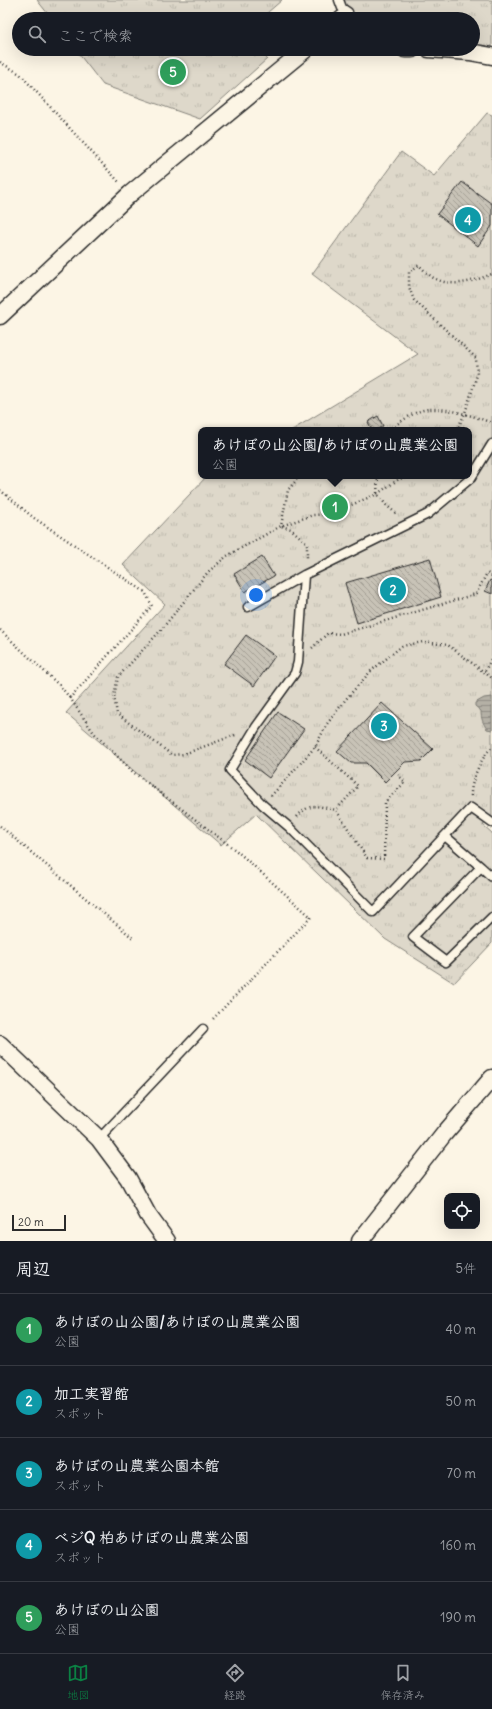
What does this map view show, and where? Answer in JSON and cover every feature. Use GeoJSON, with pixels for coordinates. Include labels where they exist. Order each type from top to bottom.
{"type":"FeatureCollection","features":[{"type":"Feature","properties":{"kind":"street"},"geometry":{"type":"LineString","coordinates":[[480,54],[492,56]]}},
{"type":"Feature","properties":{"kind":"street"},"geometry":{"type":"LineString","coordinates":[[0,316],[130,194],[298,56]]}},
{"type":"Feature","properties":{"kind":"street"},"geometry":{"type":"LineString","coordinates":[[0,1044],[99,1139],[128,1178],[148,1215],[167,1241]]}},
{"type":"Feature","properties":{"kind":"street"},"geometry":{"type":"LineString","coordinates":[[360,1241],[444,1134],[492,1078]]}},
{"type":"Feature","properties":{"kind":"lane"},"geometry":{"type":"LineString","coordinates":[[339,0],[342,8],[348,12]]}},
{"type":"Feature","properties":{"kind":"lane"},"geometry":{"type":"LineString","coordinates":[[472,476],[492,444]]}},
{"type":"Feature","properties":{"kind":"lane"},"geometry":{"type":"LineString","coordinates":[[248,607],[304,575],[411,524],[428,514],[470,479]]}},
{"type":"Feature","properties":{"kind":"lane"},"geometry":{"type":"LineString","coordinates":[[304,575],[298,662],[295,673],[256,727],[230,770],[263,805],[289,827],[373,912],[471,808],[492,823]]}},
{"type":"Feature","properties":{"kind":"lane"},"geometry":{"type":"LineString","coordinates":[[445,836],[492,877]]}},
{"type":"Feature","properties":{"kind":"lane"},"geometry":{"type":"LineString","coordinates":[[481,867],[413,937],[446,962],[492,917]]}},
{"type":"Feature","properties":{"kind":"lane"},"geometry":{"type":"LineString","coordinates":[[99,1139],[203,1028]]}},
{"type":"Feature","properties":{"kind":"path"},"geometry":{"type":"LineString","coordinates":[[0,62],[20,74],[130,194]]}},
{"type":"Feature","properties":{"kind":"path"},"geometry":{"type":"LineString","coordinates":[[458,427],[465,413],[477,375],[476,358],[414,300],[409,287],[409,272],[419,265],[435,279],[456,284],[471,282],[492,274]]}},
{"type":"Feature","properties":{"kind":"path"},"geometry":{"type":"LineString","coordinates":[[393,427],[420,411],[429,409],[465,413],[492,422]]}},
{"type":"Feature","properties":{"kind":"path"},"geometry":{"type":"LineString","coordinates":[[281,526],[288,490],[297,479]]}},
{"type":"Feature","properties":{"kind":"path"},"geometry":{"type":"LineString","coordinates":[[378,479],[378,494],[387,506],[411,524]]}},
{"type":"Feature","properties":{"kind":"path"},"geometry":{"type":"LineString","coordinates":[[256,727],[184,754],[172,755],[117,714],[114,696],[118,677],[161,630],[208,572],[227,556],[281,526],[313,515],[330,514],[378,494],[399,479]]}},
{"type":"Feature","properties":{"kind":"path"},"geometry":{"type":"LineString","coordinates":[[0,490],[34,518],[145,592],[152,606],[70,698]]}},
{"type":"Feature","properties":{"kind":"path"},"geometry":{"type":"LineString","coordinates":[[281,526],[291,529],[307,543],[307,562],[304,575]]}},
{"type":"Feature","properties":{"kind":"path"},"geometry":{"type":"LineString","coordinates":[[298,662],[328,632],[341,634],[476,594],[487,573],[492,576]]}},
{"type":"Feature","properties":{"kind":"path"},"geometry":{"type":"LineString","coordinates":[[0,630],[60,686],[94,733],[133,772],[238,852],[311,917],[203,1028]]}},
{"type":"Feature","properties":{"kind":"path"},"geometry":{"type":"LineString","coordinates":[[263,805],[315,747],[327,724],[346,699],[371,671],[402,646],[423,642],[448,645],[485,671],[492,678]]}},
{"type":"Feature","properties":{"kind":"path"},"geometry":{"type":"LineString","coordinates":[[485,671],[492,657]]}},
{"type":"Feature","properties":{"kind":"path"},"geometry":{"type":"LineString","coordinates":[[315,747],[358,786],[336,810]]}},
{"type":"Feature","properties":{"kind":"path"},"geometry":{"type":"LineString","coordinates":[[471,808],[470,788],[486,752],[492,747]]}},
{"type":"Feature","properties":{"kind":"path"},"geometry":{"type":"LineString","coordinates":[[289,827],[305,808],[316,805],[336,810],[367,858],[384,859],[385,802],[405,782],[398,775]]}},
{"type":"Feature","properties":{"kind":"path"},"geometry":{"type":"LineString","coordinates":[[0,826],[134,939]]}},
{"type":"Feature","properties":{"kind":"green space"},"geometry":{"type":"Polygon","coordinates":[[[37,0],[282,0],[268,12],[46,12],[37,0]]]}},
{"type":"Feature","properties":{"kind":"green space"},"geometry":{"type":"Polygon","coordinates":[[[340,0],[492,0],[492,50],[480,49],[480,12],[351,12],[340,0]]]}},
{"type":"Feature","properties":{"kind":"green space"},"geometry":{"type":"Polygon","coordinates":[[[80,56],[265,56],[267,59],[200,119],[103,85],[80,56]]]}},
{"type":"Feature","properties":{"kind":"green space"},"geometry":{"type":"Polygon","coordinates":[[[487,113],[492,115],[492,819],[483,825],[492,833],[492,943],[454,983],[385,939],[256,814],[221,845],[66,713],[165,604],[123,565],[204,479],[472,479],[472,427],[297,427],[418,354],[312,274],[401,152],[434,176],[487,113]]]}},
{"type":"Feature","properties":{"kind":"shaded area"},"geometry":{"type":"Polygon","coordinates":[[[492,697],[492,730],[487,729],[483,723],[481,711],[475,706],[475,703],[484,698],[492,697]]]}},
{"type":"Feature","properties":{"kind":"building"},"geometry":{"type":"Polygon","coordinates":[[[462,182],[492,204],[492,226],[478,246],[437,214],[462,182]]]}},
{"type":"Feature","properties":{"kind":"building"},"geometry":{"type":"Polygon","coordinates":[[[378,416],[383,426],[370,427],[368,422],[378,416]]]}},
{"type":"Feature","properties":{"kind":"building"},"geometry":{"type":"Polygon","coordinates":[[[262,557],[274,576],[245,592],[234,574],[262,557]]]}},
{"type":"Feature","properties":{"kind":"building"},"geometry":{"type":"Polygon","coordinates":[[[430,558],[441,597],[357,623],[345,583],[430,558]]]}},
{"type":"Feature","properties":{"kind":"building"},"geometry":{"type":"Polygon","coordinates":[[[490,580],[492,581],[492,594],[485,591],[490,580]]]}},
{"type":"Feature","properties":{"kind":"building"},"geometry":{"type":"Polygon","coordinates":[[[246,635],[275,656],[254,686],[224,664],[246,635]]]}},
{"type":"Feature","properties":{"kind":"building"},"geometry":{"type":"Polygon","coordinates":[[[382,703],[433,749],[421,761],[405,762],[385,782],[366,763],[351,763],[337,751],[382,703]]]}},
{"type":"Feature","properties":{"kind":"building"},"geometry":{"type":"Polygon","coordinates":[[[278,712],[304,729],[269,778],[245,760],[278,712]]]}},
{"type":"Feature","properties":{"kind":"place","name":"あけぼの山公園"},"geometry":{"type":"Point","coordinates":[173,72]}},
{"type":"Feature","properties":{"kind":"place","name":"ベジQ 柏あけぼの山農業公園"},"geometry":{"type":"Point","coordinates":[468,220]}},
{"type":"Feature","properties":{"kind":"place","name":"あけぼの山公園/あけぼの山農業公園"},"geometry":{"type":"Point","coordinates":[335,507]}},
{"type":"Feature","properties":{"kind":"place","name":"加工実習館"},"geometry":{"type":"Point","coordinates":[393,590]}},
{"type":"Feature","properties":{"kind":"place","name":"あけぼの山農業公園本館"},"geometry":{"type":"Point","coordinates":[384,726]}}]}
